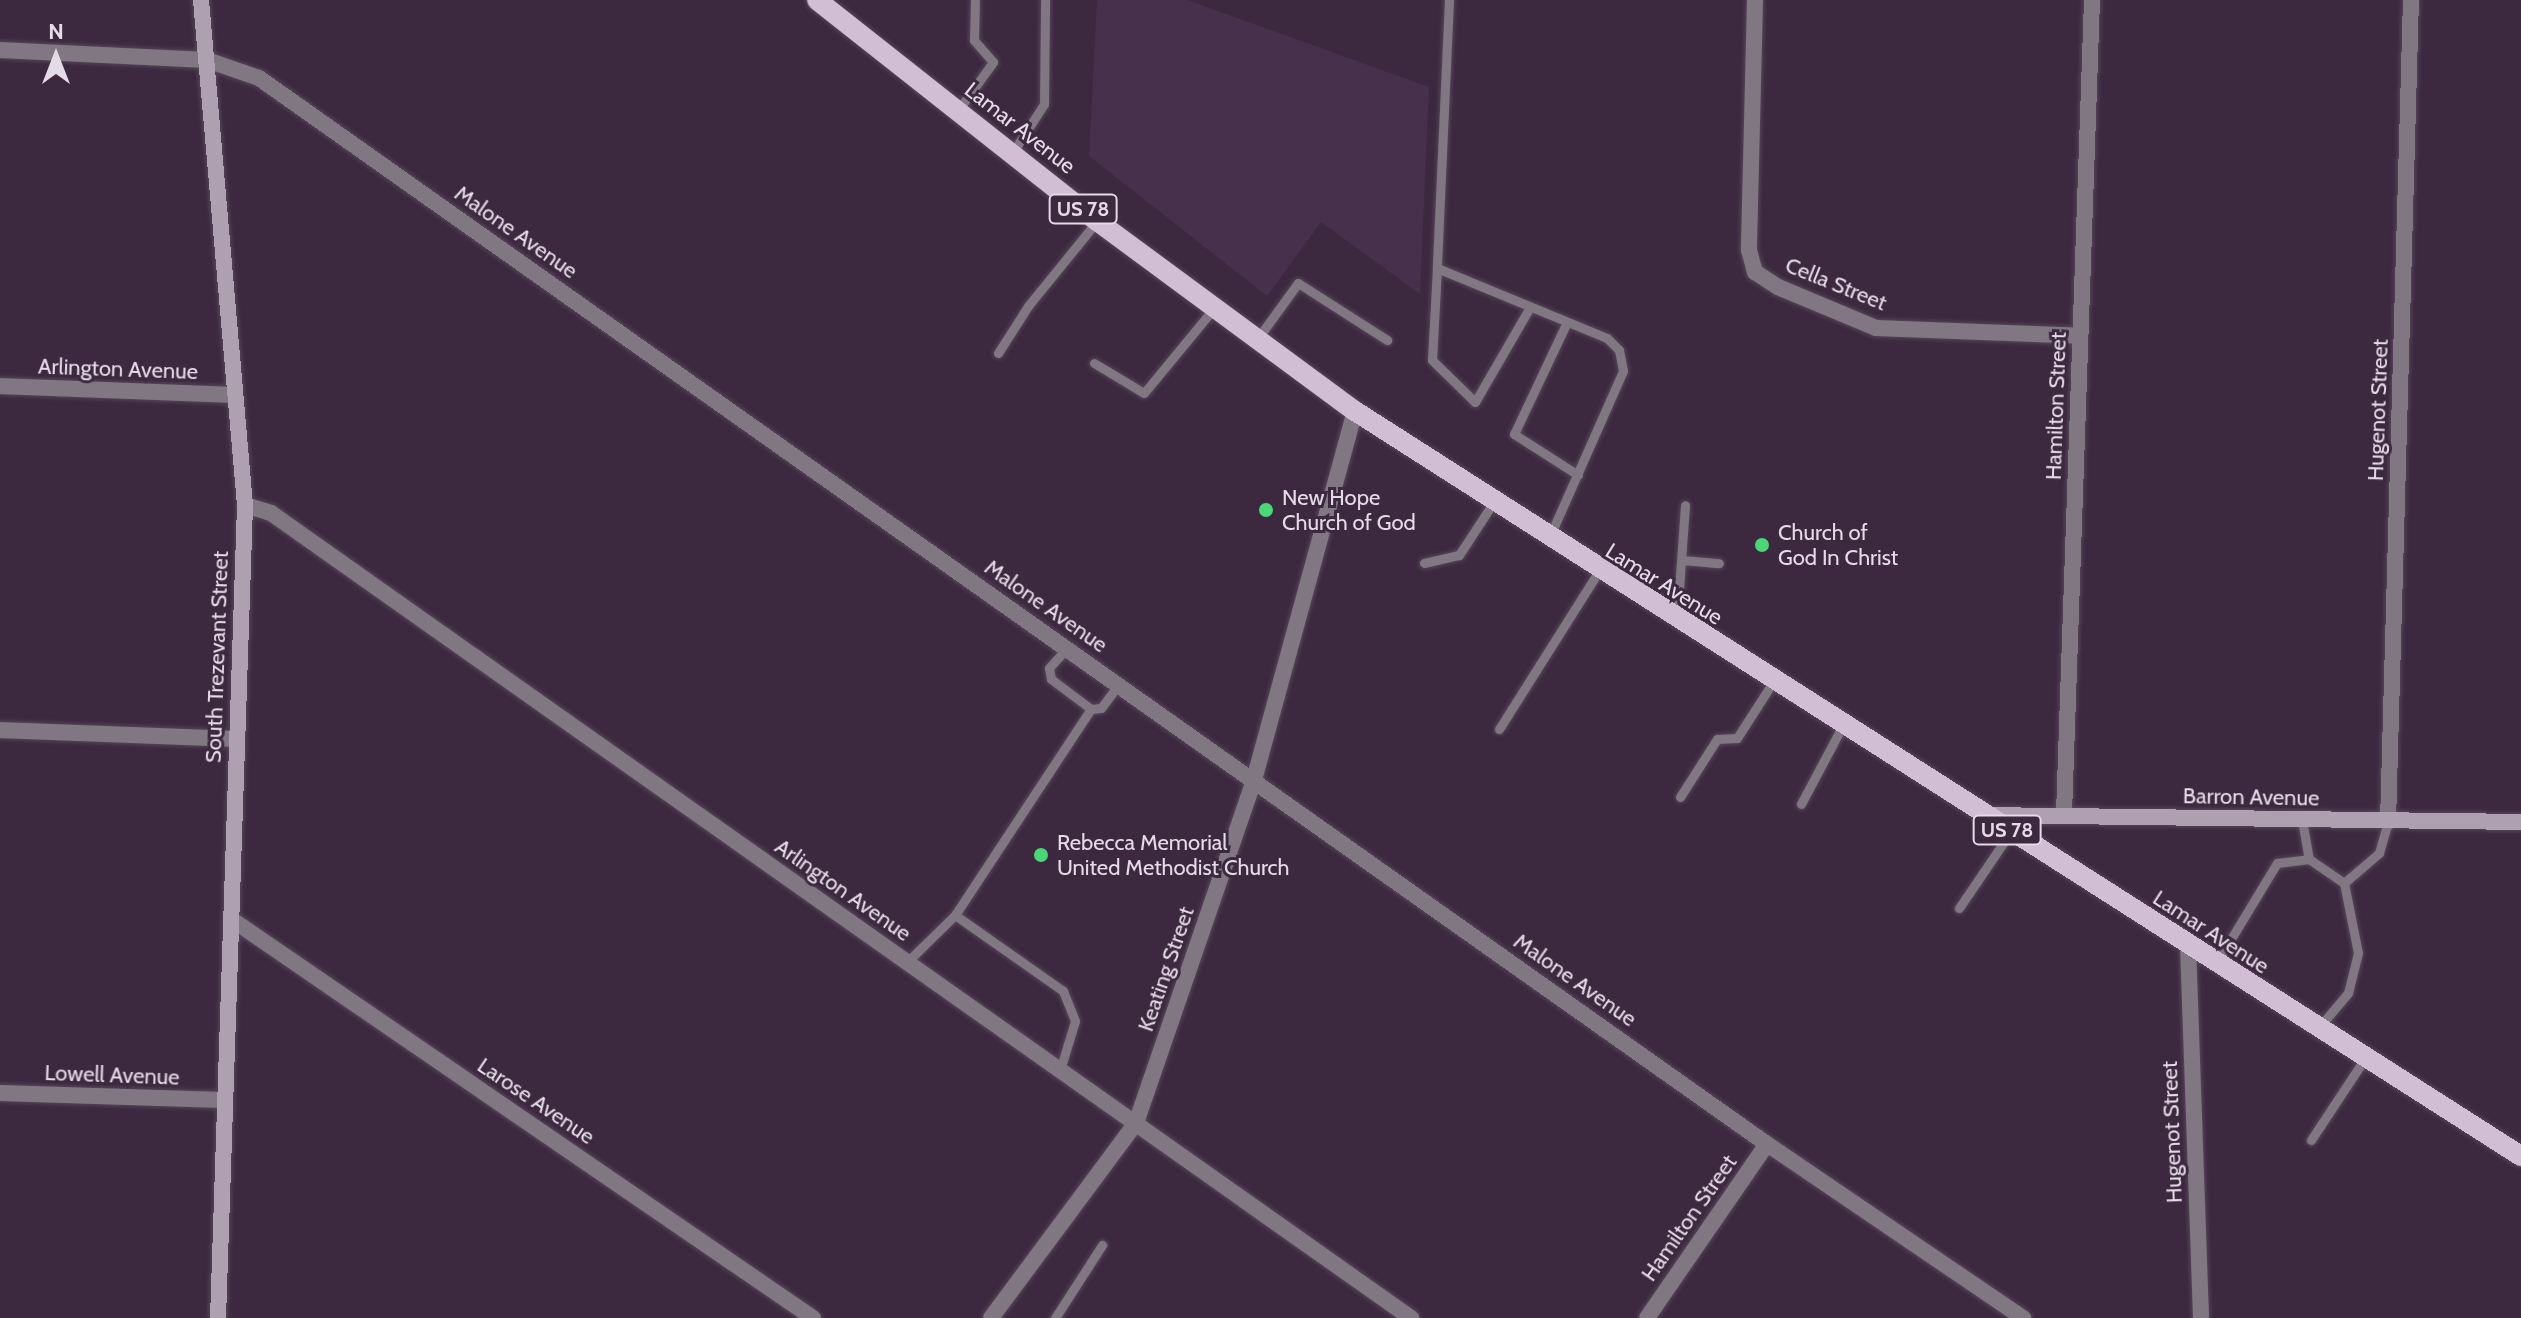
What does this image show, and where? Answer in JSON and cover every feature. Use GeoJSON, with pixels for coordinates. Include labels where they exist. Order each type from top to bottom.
{"type":"FeatureCollection","features":[{"type":"Feature","properties":{"kind":"main road","name":"Lamar Avenue"},"geometry":{"type":"LineString","coordinates":[[817,0],[959,109],[1097,221],[1355,411],[1549,540],[2521,1156]]}},
{"type":"Feature","properties":{"kind":"street","name":"South Trezevant Street"},"geometry":{"type":"LineString","coordinates":[[201,0],[245,505],[236,739],[234,921],[223,1100],[218,1318]]}},
{"type":"Feature","properties":{"kind":"street","name":"Cella Street"},"geometry":{"type":"LineString","coordinates":[[1755,0],[1749,250],[1755,272],[1778,287],[1876,328],[2080,336]]}},
{"type":"Feature","properties":{"kind":"street","name":"Hamilton Street"},"geometry":{"type":"LineString","coordinates":[[2064,814],[2092,0]]}},
{"type":"Feature","properties":{"kind":"street","name":"Hugenot Street"},"geometry":{"type":"LineString","coordinates":[[2388,822],[2411,0]]}},
{"type":"Feature","properties":{"kind":"street","name":"Malone Avenue"},"geometry":{"type":"LineString","coordinates":[[0,50],[207,60],[259,78],[1767,1144],[2023,1318]]}},
{"type":"Feature","properties":{"kind":"street","name":"Arlington Avenue"},"geometry":{"type":"LineString","coordinates":[[0,386],[234,395]]}},
{"type":"Feature","properties":{"kind":"street","name":"Keating Street"},"geometry":{"type":"LineString","coordinates":[[991,1318],[1136,1123],[1254,780],[1355,411]]}},
{"type":"Feature","properties":{"kind":"street","name":"Arlington Avenue"},"geometry":{"type":"LineString","coordinates":[[245,505],[271,513],[1411,1318]]}},
{"type":"Feature","properties":{"kind":"street"},"geometry":{"type":"LineString","coordinates":[[0,730],[236,739]]}},
{"type":"Feature","properties":{"kind":"street","name":"Barron Avenue"},"geometry":{"type":"LineString","coordinates":[[1981,815],[2521,822]]}},
{"type":"Feature","properties":{"kind":"street","name":"Larose Avenue"},"geometry":{"type":"LineString","coordinates":[[234,921],[813,1318]]}},
{"type":"Feature","properties":{"kind":"street","name":"Hugenot Street"},"geometry":{"type":"LineString","coordinates":[[2188,945],[2201,1318]]}},
{"type":"Feature","properties":{"kind":"street","name":"Lowell Avenue"},"geometry":{"type":"LineString","coordinates":[[0,1093],[223,1100]]}},
{"type":"Feature","properties":{"kind":"street","name":"Hamilton Street"},"geometry":{"type":"LineString","coordinates":[[1647,1318],[1767,1144]]}},
{"type":"Feature","properties":{"kind":"lane"},"geometry":{"type":"LineString","coordinates":[[959,109],[993,62],[974,40],[975,0]]}},
{"type":"Feature","properties":{"kind":"lane"},"geometry":{"type":"LineString","coordinates":[[1013,152],[1044,104],[1045,0]]}},
{"type":"Feature","properties":{"kind":"lane"},"geometry":{"type":"LineString","coordinates":[[1449,0],[1432,360],[1475,402],[1530,307]]}},
{"type":"Feature","properties":{"kind":"lane"},"geometry":{"type":"LineString","coordinates":[[998,353],[1028,306],[1097,221]]}},
{"type":"Feature","properties":{"kind":"lane"},"geometry":{"type":"LineString","coordinates":[[1437,268],[1607,338],[1619,350],[1623,371],[1549,540]]}},
{"type":"Feature","properties":{"kind":"lane"},"geometry":{"type":"LineString","coordinates":[[1256,341],[1298,283],[1387,340]]}},
{"type":"Feature","properties":{"kind":"lane"},"geometry":{"type":"LineString","coordinates":[[1094,363],[1144,393],[1214,308]]}},
{"type":"Feature","properties":{"kind":"lane"},"geometry":{"type":"LineString","coordinates":[[1567,322],[1514,434],[1578,475]]}},
{"type":"Feature","properties":{"kind":"lane"},"geometry":{"type":"LineString","coordinates":[[1424,563],[1459,555],[1493,503]]}},
{"type":"Feature","properties":{"kind":"lane"},"geometry":{"type":"LineString","coordinates":[[1677,620],[1685,505]]}},
{"type":"Feature","properties":{"kind":"lane"},"geometry":{"type":"LineString","coordinates":[[1682,560],[1719,563]]}},
{"type":"Feature","properties":{"kind":"lane"},"geometry":{"type":"LineString","coordinates":[[1499,729],[1599,571]]}},
{"type":"Feature","properties":{"kind":"lane"},"geometry":{"type":"LineString","coordinates":[[1067,648],[1049,668],[1051,679],[1091,709],[1101,708],[1119,684]]}},
{"type":"Feature","properties":{"kind":"lane"},"geometry":{"type":"LineString","coordinates":[[1680,797],[1717,739],[1737,738],[1773,682]]}},
{"type":"Feature","properties":{"kind":"lane"},"geometry":{"type":"LineString","coordinates":[[907,962],[955,915],[1091,709]]}},
{"type":"Feature","properties":{"kind":"lane"},"geometry":{"type":"LineString","coordinates":[[1801,804],[1842,727]]}},
{"type":"Feature","properties":{"kind":"lane"},"geometry":{"type":"LineString","coordinates":[[2302,820],[2309,859]]}},
{"type":"Feature","properties":{"kind":"lane"},"geometry":{"type":"LineString","coordinates":[[2344,883],[2379,853],[2388,822]]}},
{"type":"Feature","properties":{"kind":"lane"},"geometry":{"type":"LineString","coordinates":[[1959,908],[2010,833]]}},
{"type":"Feature","properties":{"kind":"lane"},"geometry":{"type":"LineString","coordinates":[[2216,965],[2277,863],[2309,859],[2344,883],[2358,953],[2348,993],[2318,1029]]}},
{"type":"Feature","properties":{"kind":"lane"},"geometry":{"type":"LineString","coordinates":[[955,915],[1063,991],[1075,1021],[1060,1070]]}},
{"type":"Feature","properties":{"kind":"lane"},"geometry":{"type":"LineString","coordinates":[[2311,1140],[2365,1058]]}},
{"type":"Feature","properties":{"kind":"lane"},"geometry":{"type":"LineString","coordinates":[[1055,1318],[1102,1245]]}},
{"type":"Feature","properties":{"kind":"shaded area"},"geometry":{"type":"Polygon","coordinates":[[[1097,0],[1187,0],[1429,87],[1420,294],[1321,222],[1267,296],[1089,156],[1097,0]]]}},
{"type":"Feature","properties":{"kind":"place","name":"New Hope Church of God"},"geometry":{"type":"Point","coordinates":[1266,510]}},
{"type":"Feature","properties":{"kind":"place","name":"Church of God In Christ"},"geometry":{"type":"Point","coordinates":[1762,545]}},
{"type":"Feature","properties":{"kind":"place","name":"Rebecca Memorial United Methodist Church"},"geometry":{"type":"Point","coordinates":[1041,855]}}]}
